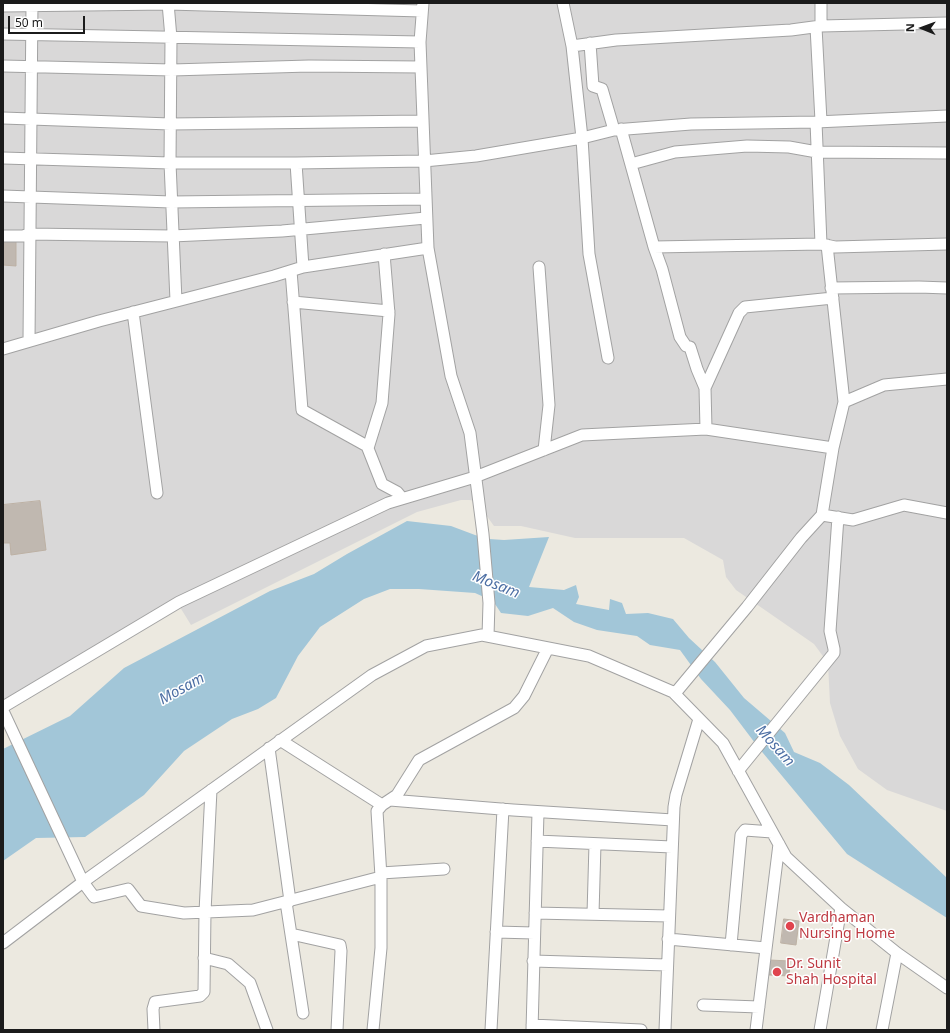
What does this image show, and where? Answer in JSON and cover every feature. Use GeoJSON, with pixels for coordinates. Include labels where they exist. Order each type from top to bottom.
{"type":"FeatureCollection","features":[{"type":"Feature","properties":{"kind":"street"},"geometry":{"type":"LineString","coordinates":[[168,3],[172,70],[170,124],[171,202],[176,301]]}},
{"type":"Feature","properties":{"kind":"street"},"geometry":{"type":"LineString","coordinates":[[3,6],[32,4],[168,3],[422,7],[420,42],[428,248],[452,376],[470,433],[483,534],[489,603],[488,636]]}},
{"type":"Feature","properties":{"kind":"street"},"geometry":{"type":"LineString","coordinates":[[564,3],[572,46],[582,138],[589,254],[608,358]]}},
{"type":"Feature","properties":{"kind":"street"},"geometry":{"type":"LineString","coordinates":[[675,692],[748,607],[801,538],[822,515],[833,448],[844,402],[832,293],[824,244],[817,152],[819,27],[821,3]]}},
{"type":"Feature","properties":{"kind":"street"},"geometry":{"type":"LineString","coordinates":[[29,341],[32,4]]}},
{"type":"Feature","properties":{"kind":"street"},"geometry":{"type":"LineString","coordinates":[[572,46],[616,40],[791,30],[819,27],[947,23]]}},
{"type":"Feature","properties":{"kind":"street"},"geometry":{"type":"LineString","coordinates":[[3,34],[420,42]]}},
{"type":"Feature","properties":{"kind":"street"},"geometry":{"type":"LineString","coordinates":[[590,43],[593,86],[602,89],[630,164],[654,247],[662,269],[680,337],[686,346],[690,347],[705,388],[706,429]]}},
{"type":"Feature","properties":{"kind":"street"},"geometry":{"type":"LineString","coordinates":[[3,66],[172,70],[309,66],[421,67]]}},
{"type":"Feature","properties":{"kind":"street"},"geometry":{"type":"LineString","coordinates":[[3,158],[170,163],[424,161],[476,156],[582,138],[617,129],[691,124],[818,122],[947,116]]}},
{"type":"Feature","properties":{"kind":"street"},"geometry":{"type":"LineString","coordinates":[[3,118],[170,124],[423,121]]}},
{"type":"Feature","properties":{"kind":"street"},"geometry":{"type":"LineString","coordinates":[[630,164],[675,152],[748,146],[789,148],[817,152],[947,153]]}},
{"type":"Feature","properties":{"kind":"street"},"geometry":{"type":"LineString","coordinates":[[296,163],[303,267]]}},
{"type":"Feature","properties":{"kind":"street"},"geometry":{"type":"LineString","coordinates":[[3,196],[171,202],[426,199]]}},
{"type":"Feature","properties":{"kind":"street"},"geometry":{"type":"LineString","coordinates":[[3,236],[23,236],[29,234],[172,236],[300,230],[426,218]]}},
{"type":"Feature","properties":{"kind":"street"},"geometry":{"type":"LineString","coordinates":[[654,247],[824,244],[834,247],[947,244]]}},
{"type":"Feature","properties":{"kind":"street"},"geometry":{"type":"LineString","coordinates":[[3,349],[133,312],[303,267],[428,248]]}},
{"type":"Feature","properties":{"kind":"street"},"geometry":{"type":"LineString","coordinates":[[368,448],[382,408],[389,311],[384,254]]}},
{"type":"Feature","properties":{"kind":"street"},"geometry":{"type":"LineString","coordinates":[[539,268],[550,405],[544,450]]}},
{"type":"Feature","properties":{"kind":"street"},"geometry":{"type":"LineString","coordinates":[[291,271],[302,410],[367,446],[382,484],[397,492],[402,498]]}},
{"type":"Feature","properties":{"kind":"street"},"geometry":{"type":"LineString","coordinates":[[705,388],[739,313],[745,307],[832,293],[919,287],[947,288]]}},
{"type":"Feature","properties":{"kind":"street"},"geometry":{"type":"LineString","coordinates":[[293,302],[389,311]]}},
{"type":"Feature","properties":{"kind":"street"},"geometry":{"type":"LineString","coordinates":[[133,312],[157,493]]}},
{"type":"Feature","properties":{"kind":"street"},"geometry":{"type":"LineString","coordinates":[[844,402],[884,385],[947,379]]}},
{"type":"Feature","properties":{"kind":"street"},"geometry":{"type":"LineString","coordinates":[[444,870],[381,875],[253,910],[184,913],[141,906],[128,889],[94,897],[83,882],[4,712],[178,602],[388,503],[475,477],[582,435],[706,429],[833,448]]}},
{"type":"Feature","properties":{"kind":"street"},"geometry":{"type":"LineString","coordinates":[[822,515],[853,520],[904,505],[947,513]]}},
{"type":"Feature","properties":{"kind":"street"},"geometry":{"type":"LineString","coordinates":[[738,771],[753,755],[832,655],[834,650],[830,631],[838,518]]}},
{"type":"Feature","properties":{"kind":"street"},"geometry":{"type":"LineString","coordinates":[[3,943],[83,882],[372,675],[426,646],[482,635],[589,656],[675,692],[723,743],[786,857],[841,908],[897,953],[947,988]]}},
{"type":"Feature","properties":{"kind":"street"},"geometry":{"type":"LineString","coordinates":[[373,1030],[381,948],[381,875],[377,811],[397,796],[420,760],[514,708],[524,696],[548,648]]}},
{"type":"Feature","properties":{"kind":"street"},"geometry":{"type":"LineString","coordinates":[[665,1030],[673,820],[676,795],[699,719]]}},
{"type":"Feature","properties":{"kind":"street"},"geometry":{"type":"LineString","coordinates":[[280,740],[386,803],[673,820]]}},
{"type":"Feature","properties":{"kind":"street"},"geometry":{"type":"LineString","coordinates":[[269,748],[291,934],[303,1013]]}},
{"type":"Feature","properties":{"kind":"street"},"geometry":{"type":"LineString","coordinates":[[154,1030],[153,1008],[155,1002],[202,995],[204,989],[205,912],[211,790]]}},
{"type":"Feature","properties":{"kind":"street"},"geometry":{"type":"LineString","coordinates":[[491,1030],[503,809]]}},
{"type":"Feature","properties":{"kind":"street"},"geometry":{"type":"LineString","coordinates":[[538,812],[532,1028],[641,1030]]}},
{"type":"Feature","properties":{"kind":"street"},"geometry":{"type":"LineString","coordinates":[[731,945],[741,835],[745,830],[750,829],[772,832]]}},
{"type":"Feature","properties":{"kind":"street"},"geometry":{"type":"LineString","coordinates":[[537,841],[672,847]]}},
{"type":"Feature","properties":{"kind":"street"},"geometry":{"type":"LineString","coordinates":[[593,914],[595,844]]}},
{"type":"Feature","properties":{"kind":"street"},"geometry":{"type":"LineString","coordinates":[[756,1030],[779,844]]}},
{"type":"Feature","properties":{"kind":"street"},"geometry":{"type":"LineString","coordinates":[[820,1030],[841,908]]}},
{"type":"Feature","properties":{"kind":"street"},"geometry":{"type":"LineString","coordinates":[[535,913],[669,916]]}},
{"type":"Feature","properties":{"kind":"street"},"geometry":{"type":"LineString","coordinates":[[496,932],[534,933]]}},
{"type":"Feature","properties":{"kind":"street"},"geometry":{"type":"LineString","coordinates":[[291,934],[340,945],[341,951],[337,1030]]}},
{"type":"Feature","properties":{"kind":"street"},"geometry":{"type":"LineString","coordinates":[[668,939],[766,948]]}},
{"type":"Feature","properties":{"kind":"street"},"geometry":{"type":"LineString","coordinates":[[882,1030],[897,953]]}},
{"type":"Feature","properties":{"kind":"street"},"geometry":{"type":"LineString","coordinates":[[204,958],[228,964],[248,980],[267,1030]]}},
{"type":"Feature","properties":{"kind":"street"},"geometry":{"type":"LineString","coordinates":[[533,961],[668,965]]}},
{"type":"Feature","properties":{"kind":"street"},"geometry":{"type":"LineString","coordinates":[[703,1005],[759,1007]]}},
{"type":"Feature","properties":{"kind":"shaded area"},"geometry":{"type":"Polygon","coordinates":[[[3,3],[947,3],[947,811],[887,790],[858,769],[840,736],[830,703],[828,663],[814,644],[736,590],[726,577],[723,560],[684,538],[575,538],[521,526],[494,526],[476,501],[469,500],[461,500],[417,512],[191,625],[175,599],[3,708],[3,3]]]}},
{"type":"Feature","properties":{"kind":"water","name":"Mosam"},"geometry":{"type":"Polygon","coordinates":[[[407,521],[451,526],[489,539],[504,540],[549,537],[529,587],[564,590],[576,585],[579,597],[576,604],[609,610],[610,599],[622,603],[626,614],[648,613],[673,619],[689,638],[715,662],[744,698],[785,733],[794,752],[820,763],[849,785],[947,878],[947,918],[847,854],[758,747],[730,710],[701,679],[680,650],[650,645],[637,636],[597,630],[574,622],[553,608],[528,616],[501,613],[493,601],[475,593],[419,589],[390,589],[364,599],[320,627],[298,656],[276,698],[258,709],[232,719],[184,751],[144,795],[85,837],[36,838],[3,861],[3,749],[70,716],[124,668],[270,591],[314,574],[407,521]]]}},
{"type":"Feature","properties":{"kind":"building"},"geometry":{"type":"Polygon","coordinates":[[[3,241],[16,241],[16,266],[3,265],[3,241]]]}},
{"type":"Feature","properties":{"kind":"building"},"geometry":{"type":"Polygon","coordinates":[[[40,501],[46,550],[11,555],[10,543],[3,543],[3,505],[40,501]]]}},
{"type":"Feature","properties":{"kind":"building"},"geometry":{"type":"Polygon","coordinates":[[[784,919],[799,921],[796,945],[781,943],[784,919]]]}},
{"type":"Feature","properties":{"kind":"building"},"geometry":{"type":"Polygon","coordinates":[[[769,960],[790,961],[789,976],[769,975],[769,960]]]}},
{"type":"Feature","properties":{"kind":"place","name":"Vardhaman Nursing Home"},"geometry":{"type":"Point","coordinates":[790,926]}},
{"type":"Feature","properties":{"kind":"place","name":"Dr. Sunit Shah Hospital"},"geometry":{"type":"Point","coordinates":[777,972]}}]}
